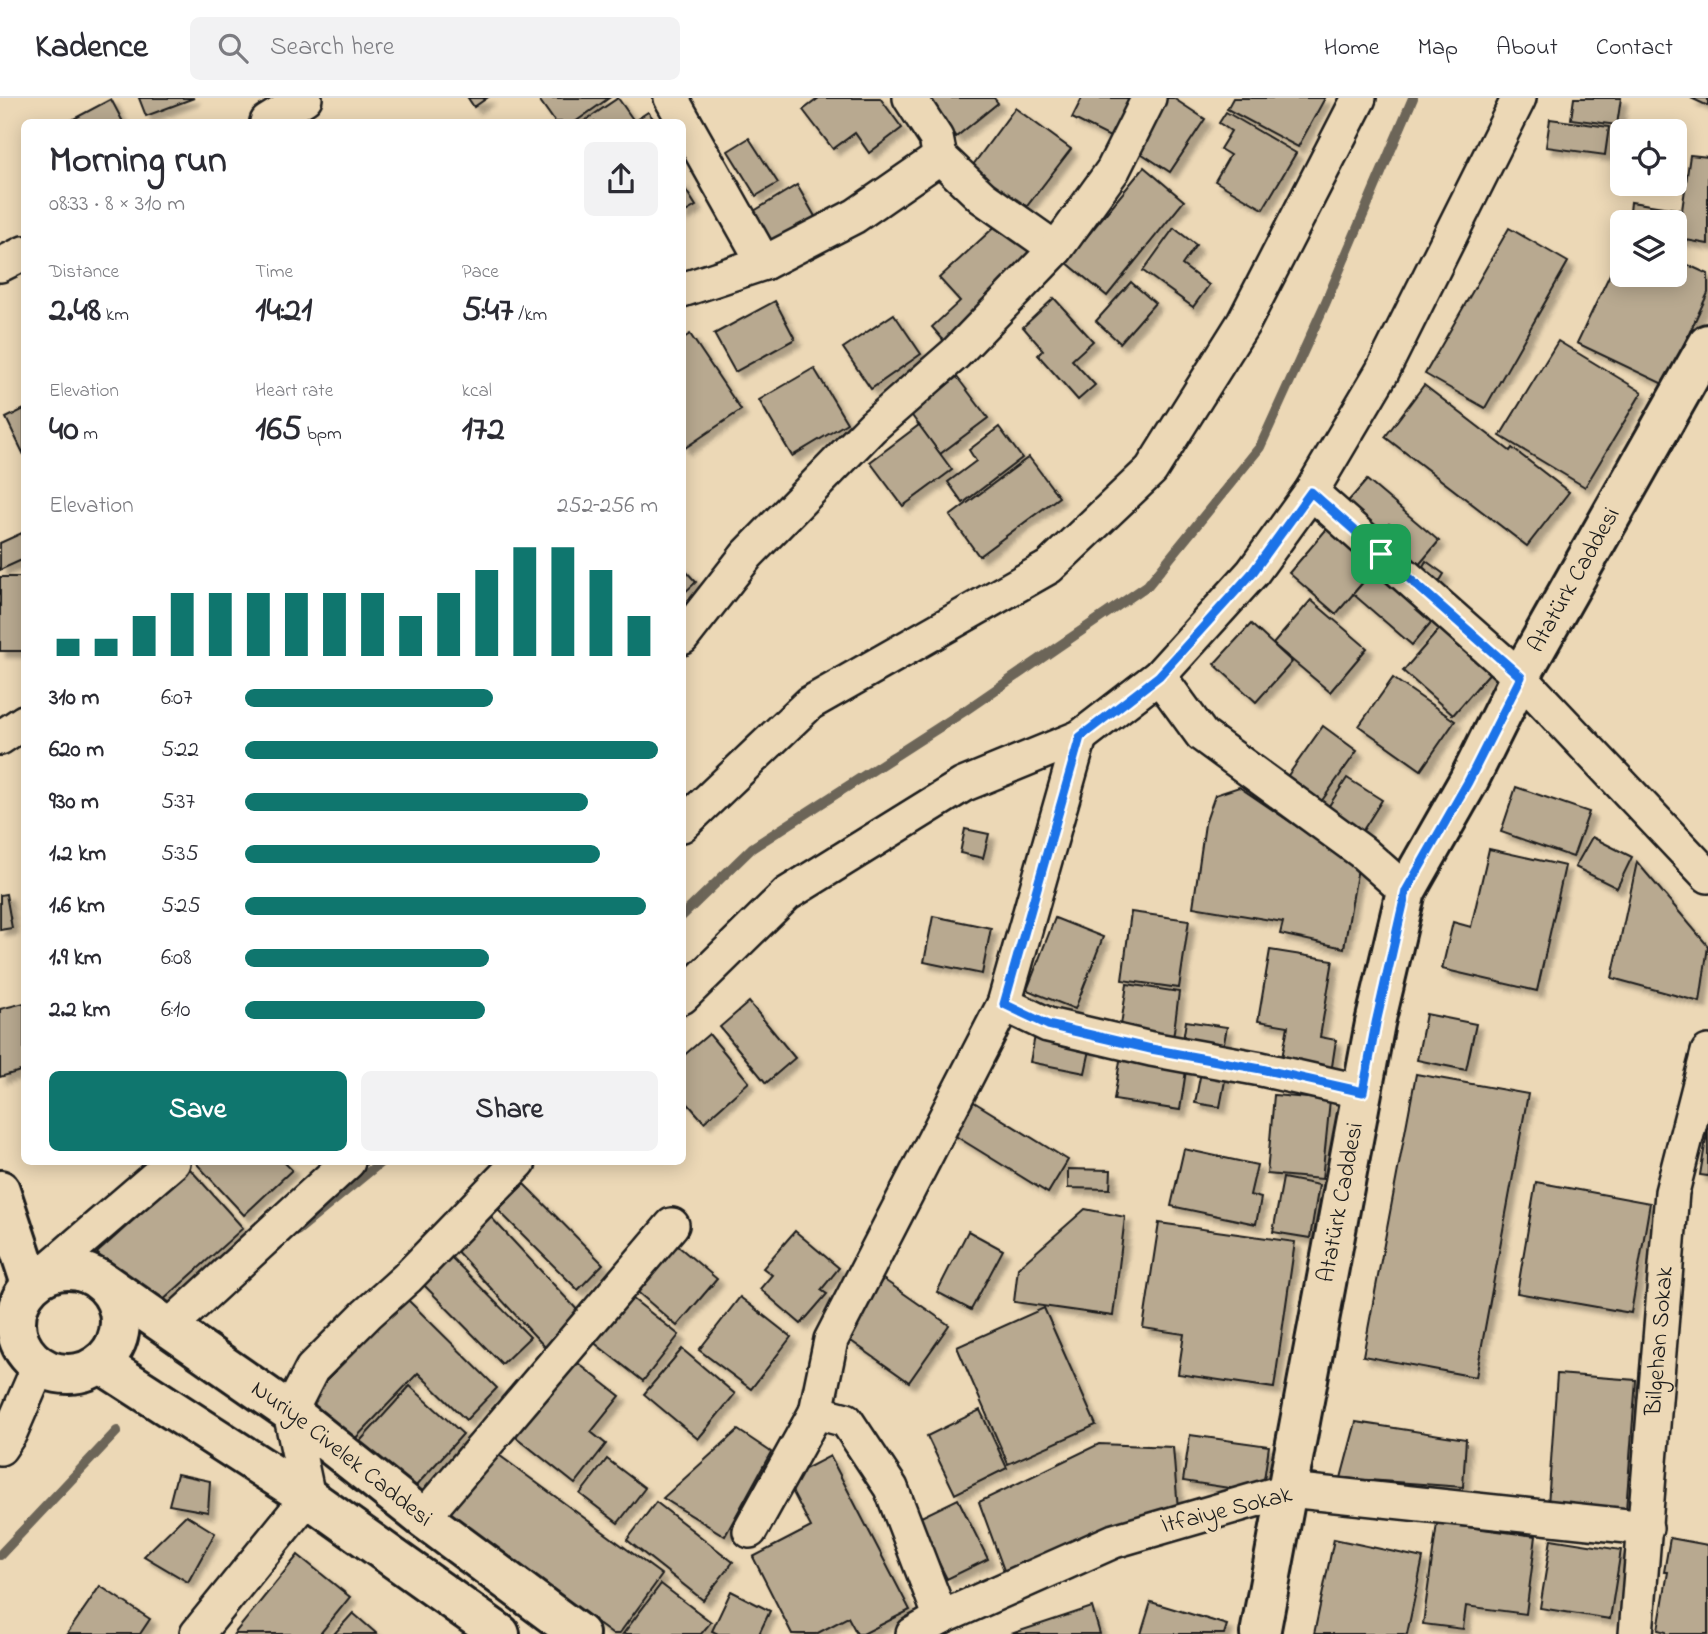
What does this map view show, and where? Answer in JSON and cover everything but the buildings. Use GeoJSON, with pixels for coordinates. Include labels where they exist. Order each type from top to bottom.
{"type":"FeatureCollection","features":[{"type":"Feature","properties":{"kind":"street"},"geometry":{"type":"LineString","coordinates":[[272,119],[305,98]]}},
{"type":"Feature","properties":{"kind":"street"},"geometry":{"type":"LineString","coordinates":[[671,98],[683,119]]}},
{"type":"Feature","properties":{"kind":"street"},"geometry":{"type":"LineString","coordinates":[[910,98],[936,138],[940,157],[982,197],[1056,248]]}},
{"type":"Feature","properties":{"kind":"street"},"geometry":{"type":"LineString","coordinates":[[686,633],[757,545],[872,427],[955,354],[1056,248],[1113,170],[1149,98]]}},
{"type":"Feature","properties":{"kind":"street"},"geometry":{"type":"LineString","coordinates":[[686,821],[810,703],[1049,567],[1151,470],[1244,323],[1359,98]]}},
{"type":"Feature","properties":{"kind":"street"},"geometry":{"type":"LineString","coordinates":[[686,993],[787,894],[963,785],[1080,737],[1159,676],[1253,572],[1311,492],[1382,372],[1519,98]]}},
{"type":"Feature","properties":{"kind":"street"},"geometry":{"type":"LineString","coordinates":[[686,125],[764,263]]}},
{"type":"Feature","properties":{"kind":"street"},"geometry":{"type":"LineString","coordinates":[[686,289],[764,263],[855,216],[940,157]]}},
{"type":"Feature","properties":{"kind":"street"},"geometry":{"type":"LineString","coordinates":[[0,265],[21,254]]}},
{"type":"Feature","properties":{"kind":"street","name":"Atatürk Caddesi"},"geometry":{"type":"LineString","coordinates":[[1260,1634],[1376,1023],[1406,891],[1468,782],[1521,677],[1708,344]]}},
{"type":"Feature","properties":{"kind":"street"},"geometry":{"type":"LineString","coordinates":[[1311,492],[1521,677],[1708,876]]}},
{"type":"Feature","properties":{"kind":"street"},"geometry":{"type":"LineString","coordinates":[[1159,676],[1202,735],[1362,852],[1406,891]]}},
{"type":"Feature","properties":{"kind":"street"},"geometry":{"type":"LineString","coordinates":[[0,738],[21,724]]}},
{"type":"Feature","properties":{"kind":"street"},"geometry":{"type":"LineString","coordinates":[[750,1531],[816,1412],[831,1340],[1004,1004],[1080,737]]}},
{"type":"Feature","properties":{"kind":"street"},"geometry":{"type":"LineString","coordinates":[[1004,1004],[1048,1025],[1363,1092]]}},
{"type":"Feature","properties":{"kind":"street","name":"Bilgehan Sokak"},"geometry":{"type":"LineString","coordinates":[[1636,1634],[1672,1192],[1708,1052]]}},
{"type":"Feature","properties":{"kind":"street"},"geometry":{"type":"LineString","coordinates":[[16,1327],[170,1165]]}},
{"type":"Feature","properties":{"kind":"street"},"geometry":{"type":"LineString","coordinates":[[169,1327],[345,1165]]}},
{"type":"Feature","properties":{"kind":"street"},"geometry":{"type":"LineString","coordinates":[[201,1633],[308,1497],[290,1412],[312,1368],[407,1278],[516,1165]]}},
{"type":"Feature","properties":{"kind":"street"},"geometry":{"type":"LineString","coordinates":[[0,1190],[16,1327],[10,1433],[0,1448]]}},
{"type":"Feature","properties":{"kind":"street"},"geometry":{"type":"LineString","coordinates":[[423,1518],[672,1225]]}},
{"type":"Feature","properties":{"kind":"street"},"geometry":{"type":"LineString","coordinates":[[0,1260],[16,1327],[55,1373],[74,1374],[92,1369],[113,1350],[120,1333],[120,1315],[113,1294],[99,1279]]}},
{"type":"Feature","properties":{"kind":"street","name":"Nuriye Civelek Caddesi"},"geometry":{"type":"LineString","coordinates":[[16,1327],[47,1274],[64,1269],[82,1271],[99,1279],[290,1412],[423,1518],[579,1634]]}},
{"type":"Feature","properties":{"kind":"street","name":"Nuriye Civelek Caddesi"},"geometry":{"type":"LineString","coordinates":[[100,1363],[308,1497],[500,1634]]}},
{"type":"Feature","properties":{"kind":"street"},"geometry":{"type":"LineString","coordinates":[[816,1412],[846,1420],[891,1488],[927,1626]]}},
{"type":"Feature","properties":{"kind":"street","name":"İtfaiye Sokak"},"geometry":{"type":"LineString","coordinates":[[927,1626],[1114,1541],[1289,1490],[1646,1528]]}},
{"type":"Feature","properties":{"kind":"waterway"},"geometry":{"type":"LineString","coordinates":[[686,912],[752,848],[966,710],[1148,585],[1260,447],[1325,304],[1413,98]]}},
{"type":"Feature","properties":{"kind":"waterway"},"geometry":{"type":"LineString","coordinates":[[297,1231],[377,1165]]}},
{"type":"Feature","properties":{"kind":"waterway"},"geometry":{"type":"LineString","coordinates":[[0,1555],[117,1431]]}},
{"type":"Feature","properties":{"kind":"route"},"geometry":{"type":"LineString","coordinates":[[1311,492],[1381,554],[1521,677],[1468,782],[1406,891],[1363,1092],[1048,1025],[1004,1004],[1080,737],[1159,676],[1253,572],[1311,492]]}}]}
